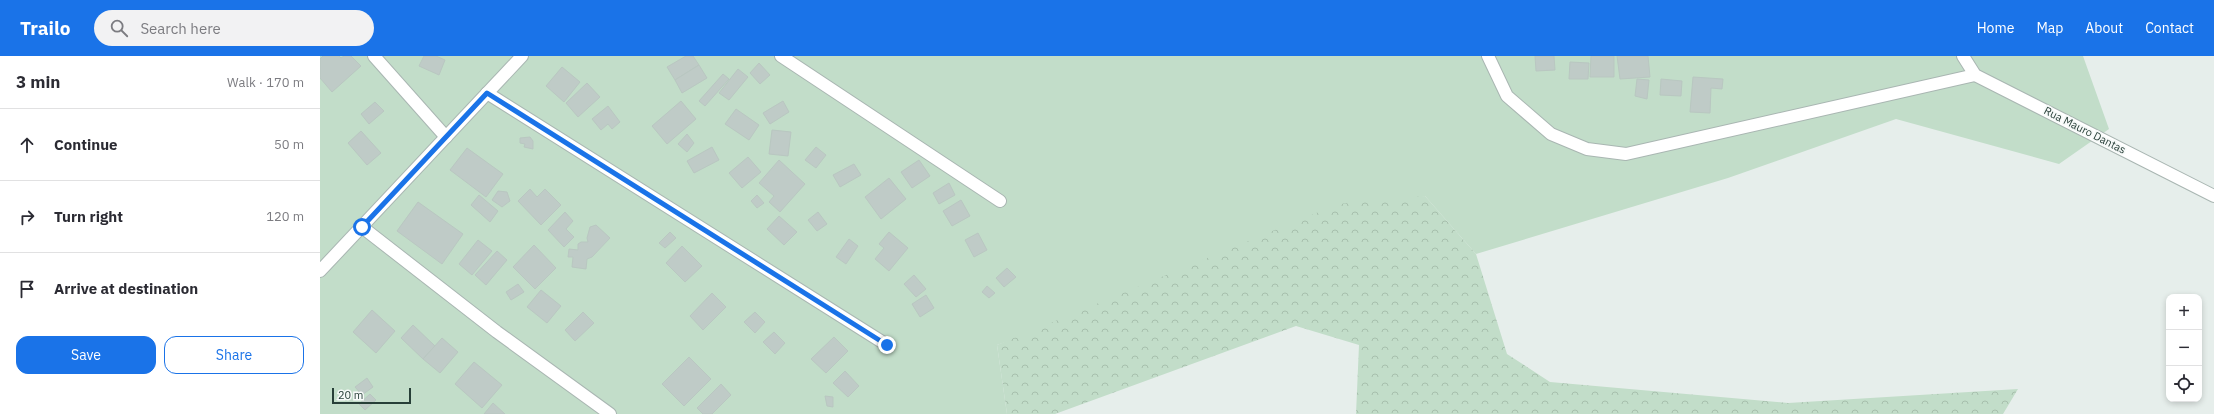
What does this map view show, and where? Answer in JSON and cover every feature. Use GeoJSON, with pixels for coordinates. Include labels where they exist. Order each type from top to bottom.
{"type":"FeatureCollection","features":[{"type":"Feature","properties":{"kind":"street"},"geometry":{"type":"LineString","coordinates":[[374,56],[446,137]]}},
{"type":"Feature","properties":{"kind":"street"},"geometry":{"type":"LineString","coordinates":[[320,271],[522,56]]}},
{"type":"Feature","properties":{"kind":"street"},"geometry":{"type":"LineString","coordinates":[[781,56],[1000,201]]}},
{"type":"Feature","properties":{"kind":"street"},"geometry":{"type":"LineString","coordinates":[[1488,56],[1507,96],[1551,134],[1587,150],[1626,154],[1975,75],[1963,56]]}},
{"type":"Feature","properties":{"kind":"street","name":"Rua Mauro Dantas"},"geometry":{"type":"LineString","coordinates":[[1975,75],[2214,196]]}},
{"type":"Feature","properties":{"kind":"street"},"geometry":{"type":"LineString","coordinates":[[487,93],[887,345]]}},
{"type":"Feature","properties":{"kind":"street"},"geometry":{"type":"LineString","coordinates":[[362,227],[497,332],[610,414]]}},
{"type":"Feature","properties":{"kind":"green space"},"geometry":{"type":"Polygon","coordinates":[[[320,56],[2083,56],[2109,129],[2059,164],[1896,119],[1728,178],[1476,254],[1425,196],[997,345],[1007,414],[320,414],[320,56]]]}},
{"type":"Feature","properties":{"kind":"green space"},"geometry":{"type":"Polygon","coordinates":[[[1425,196],[1476,254],[1507,354],[1550,382],[1788,403],[2018,389],[2003,414],[1356,414],[1359,345],[1296,326],[1055,414],[1007,414],[997,345],[1338,204],[1425,196]]]}},
{"type":"Feature","properties":{"kind":"building"},"geometry":{"type":"Polygon","coordinates":[[[323,56],[339,56],[341,58],[344,56],[351,56],[361,66],[332,92],[320,78],[320,59],[323,56]]]}},
{"type":"Feature","properties":{"kind":"building"},"geometry":{"type":"Polygon","coordinates":[[[424,56],[436,56],[445,60],[439,75],[419,66],[424,56]]]}},
{"type":"Feature","properties":{"kind":"building"},"geometry":{"type":"Polygon","coordinates":[[[686,56],[693,56],[699,65],[675,80],[667,67],[686,56]]]}},
{"type":"Feature","properties":{"kind":"building"},"geometry":{"type":"Polygon","coordinates":[[[1535,56],[1554,56],[1555,70],[1536,71],[1535,56]]]}},
{"type":"Feature","properties":{"kind":"building"},"geometry":{"type":"Polygon","coordinates":[[[1591,56],[1614,56],[1614,77],[1590,77],[1591,56]]]}},
{"type":"Feature","properties":{"kind":"building"},"geometry":{"type":"Polygon","coordinates":[[[1617,56],[1648,56],[1650,77],[1620,79],[1617,56]]]}},
{"type":"Feature","properties":{"kind":"building"},"geometry":{"type":"Polygon","coordinates":[[[1570,62],[1589,63],[1588,79],[1569,79],[1570,62]]]}},
{"type":"Feature","properties":{"kind":"building"},"geometry":{"type":"Polygon","coordinates":[[[759,63],[770,75],[760,84],[750,73],[759,63]]]}},
{"type":"Feature","properties":{"kind":"building"},"geometry":{"type":"Polygon","coordinates":[[[699,65],[707,78],[682,93],[675,80],[699,65]]]}},
{"type":"Feature","properties":{"kind":"building"},"geometry":{"type":"Polygon","coordinates":[[[562,67],[580,82],[564,102],[546,86],[562,67]]]}},
{"type":"Feature","properties":{"kind":"building"},"geometry":{"type":"Polygon","coordinates":[[[738,69],[748,77],[729,100],[719,93],[738,69]]]}},
{"type":"Feature","properties":{"kind":"building"},"geometry":{"type":"Polygon","coordinates":[[[723,74],[729,79],[705,106],[699,101],[723,74]]]}},
{"type":"Feature","properties":{"kind":"building"},"geometry":{"type":"Polygon","coordinates":[[[1693,77],[1723,79],[1722,89],[1711,88],[1710,113],[1690,112],[1693,77]]]}},
{"type":"Feature","properties":{"kind":"building"},"geometry":{"type":"Polygon","coordinates":[[[1637,79],[1649,80],[1647,99],[1635,96],[1637,79]]]}},
{"type":"Feature","properties":{"kind":"building"},"geometry":{"type":"Polygon","coordinates":[[[1661,79],[1682,81],[1681,96],[1660,95],[1661,79]]]}},
{"type":"Feature","properties":{"kind":"building"},"geometry":{"type":"Polygon","coordinates":[[[587,83],[600,97],[578,117],[566,103],[587,83]]]}},
{"type":"Feature","properties":{"kind":"building"},"geometry":{"type":"Polygon","coordinates":[[[681,101],[696,119],[667,144],[652,126],[681,101]]]}},
{"type":"Feature","properties":{"kind":"building"},"geometry":{"type":"Polygon","coordinates":[[[783,101],[789,112],[770,124],[763,113],[783,101]]]}},
{"type":"Feature","properties":{"kind":"building"},"geometry":{"type":"Polygon","coordinates":[[[375,102],[384,111],[369,124],[361,114],[375,102]]]}},
{"type":"Feature","properties":{"kind":"building"},"geometry":{"type":"Polygon","coordinates":[[[608,106],[620,122],[612,129],[608,124],[601,130],[592,119],[608,106]]]}},
{"type":"Feature","properties":{"kind":"building"},"geometry":{"type":"Polygon","coordinates":[[[736,109],[759,125],[749,140],[725,124],[736,109]]]}},
{"type":"Feature","properties":{"kind":"building"},"geometry":{"type":"Polygon","coordinates":[[[772,130],[791,132],[788,156],[769,154],[772,130]]]}},
{"type":"Feature","properties":{"kind":"building"},"geometry":{"type":"Polygon","coordinates":[[[361,131],[381,153],[367,165],[348,143],[361,131]]]}},
{"type":"Feature","properties":{"kind":"building"},"geometry":{"type":"Polygon","coordinates":[[[687,134],[694,143],[687,152],[678,144],[687,134]]]}},
{"type":"Feature","properties":{"kind":"building"},"geometry":{"type":"Polygon","coordinates":[[[530,137],[533,141],[533,149],[524,147],[525,144],[520,143],[520,138],[530,137]]]}},
{"type":"Feature","properties":{"kind":"building"},"geometry":{"type":"Polygon","coordinates":[[[712,147],[719,160],[694,173],[687,161],[712,147]]]}},
{"type":"Feature","properties":{"kind":"building"},"geometry":{"type":"Polygon","coordinates":[[[816,147],[826,155],[816,168],[805,160],[816,147]]]}},
{"type":"Feature","properties":{"kind":"building"},"geometry":{"type":"Polygon","coordinates":[[[467,148],[503,174],[486,197],[450,170],[467,148]]]}},
{"type":"Feature","properties":{"kind":"building"},"geometry":{"type":"Polygon","coordinates":[[[748,157],[761,172],[742,188],[729,173],[748,157]]]}},
{"type":"Feature","properties":{"kind":"building"},"geometry":{"type":"Polygon","coordinates":[[[779,160],[805,184],[780,212],[769,202],[774,196],[759,183],[779,160]]]}},
{"type":"Feature","properties":{"kind":"building"},"geometry":{"type":"Polygon","coordinates":[[[919,160],[930,176],[912,188],[901,172],[919,160]]]}},
{"type":"Feature","properties":{"kind":"building"},"geometry":{"type":"Polygon","coordinates":[[[854,164],[861,175],[840,187],[833,175],[854,164]]]}},
{"type":"Feature","properties":{"kind":"building"},"geometry":{"type":"Polygon","coordinates":[[[889,178],[906,199],[881,219],[865,197],[889,178]]]}},
{"type":"Feature","properties":{"kind":"building"},"geometry":{"type":"Polygon","coordinates":[[[949,183],[955,195],[939,204],[933,193],[949,183]]]}},
{"type":"Feature","properties":{"kind":"building"},"geometry":{"type":"Polygon","coordinates":[[[530,189],[537,197],[545,189],[561,205],[541,225],[518,201],[530,189]]]}},
{"type":"Feature","properties":{"kind":"building"},"geometry":{"type":"Polygon","coordinates":[[[498,191],[507,192],[510,201],[502,207],[492,200],[498,191]]]}},
{"type":"Feature","properties":{"kind":"building"},"geometry":{"type":"Polygon","coordinates":[[[479,195],[498,211],[490,222],[471,205],[479,195]]]}},
{"type":"Feature","properties":{"kind":"building"},"geometry":{"type":"Polygon","coordinates":[[[757,195],[764,203],[757,208],[751,201],[757,195]]]}},
{"type":"Feature","properties":{"kind":"building"},"geometry":{"type":"Polygon","coordinates":[[[961,200],[970,216],[952,226],[943,211],[961,200]]]}},
{"type":"Feature","properties":{"kind":"building"},"geometry":{"type":"Polygon","coordinates":[[[418,202],[463,234],[442,264],[397,231],[418,202]]]}},
{"type":"Feature","properties":{"kind":"building"},"geometry":{"type":"Polygon","coordinates":[[[565,212],[573,221],[566,229],[574,237],[564,247],[548,230],[565,212]]]}},
{"type":"Feature","properties":{"kind":"building"},"geometry":{"type":"Polygon","coordinates":[[[818,212],[827,224],[817,231],[808,220],[818,212]]]}},
{"type":"Feature","properties":{"kind":"building"},"geometry":{"type":"Polygon","coordinates":[[[779,216],[797,232],[784,245],[767,229],[779,216]]]}},
{"type":"Feature","properties":{"kind":"building"},"geometry":{"type":"Polygon","coordinates":[[[596,225],[610,238],[592,257],[587,259],[586,269],[572,267],[573,257],[568,257],[569,249],[578,250],[578,244],[581,242],[588,242],[587,238],[590,227],[596,225]]]}},
{"type":"Feature","properties":{"kind":"building"},"geometry":{"type":"Polygon","coordinates":[[[670,232],[676,238],[665,248],[659,243],[670,232]]]}},
{"type":"Feature","properties":{"kind":"building"},"geometry":{"type":"Polygon","coordinates":[[[889,232],[908,248],[889,271],[875,259],[884,248],[879,244],[889,232]]]}},
{"type":"Feature","properties":{"kind":"building"},"geometry":{"type":"Polygon","coordinates":[[[978,233],[987,250],[974,257],[965,240],[978,233]]]}},
{"type":"Feature","properties":{"kind":"building"},"geometry":{"type":"Polygon","coordinates":[[[849,239],[858,246],[846,264],[836,257],[849,239]]]}},
{"type":"Feature","properties":{"kind":"building"},"geometry":{"type":"Polygon","coordinates":[[[478,240],[492,251],[472,275],[459,264],[478,240]]]}},
{"type":"Feature","properties":{"kind":"building"},"geometry":{"type":"Polygon","coordinates":[[[534,245],[556,268],[535,289],[513,267],[534,245]]]}},
{"type":"Feature","properties":{"kind":"building"},"geometry":{"type":"Polygon","coordinates":[[[682,246],[702,266],[685,282],[666,263],[682,246]]]}},
{"type":"Feature","properties":{"kind":"building"},"geometry":{"type":"Polygon","coordinates":[[[497,251],[507,260],[486,285],[475,275],[497,251]]]}},
{"type":"Feature","properties":{"kind":"building"},"geometry":{"type":"Polygon","coordinates":[[[1007,268],[1016,277],[1004,287],[996,278],[1007,268]]]}},
{"type":"Feature","properties":{"kind":"building"},"geometry":{"type":"Polygon","coordinates":[[[914,275],[926,289],[916,297],[904,284],[914,275]]]}},
{"type":"Feature","properties":{"kind":"building"},"geometry":{"type":"Polygon","coordinates":[[[518,284],[524,292],[511,300],[506,292],[518,284]]]}},
{"type":"Feature","properties":{"kind":"building"},"geometry":{"type":"Polygon","coordinates":[[[987,286],[995,293],[989,298],[982,292],[987,286]]]}},
{"type":"Feature","properties":{"kind":"building"},"geometry":{"type":"Polygon","coordinates":[[[541,290],[561,306],[547,323],[527,307],[541,290]]]}},
{"type":"Feature","properties":{"kind":"building"},"geometry":{"type":"Polygon","coordinates":[[[712,293],[726,307],[703,330],[690,316],[712,293]]]}},
{"type":"Feature","properties":{"kind":"building"},"geometry":{"type":"Polygon","coordinates":[[[926,295],[934,308],[920,317],[912,304],[926,295]]]}},
{"type":"Feature","properties":{"kind":"building"},"geometry":{"type":"Polygon","coordinates":[[[372,310],[395,331],[376,353],[353,332],[372,310]]]}},
{"type":"Feature","properties":{"kind":"building"},"geometry":{"type":"Polygon","coordinates":[[[583,312],[594,323],[575,341],[565,330],[583,312]]]}},
{"type":"Feature","properties":{"kind":"building"},"geometry":{"type":"Polygon","coordinates":[[[755,312],[765,322],[755,333],[744,322],[755,312]]]}},
{"type":"Feature","properties":{"kind":"building"},"geometry":{"type":"Polygon","coordinates":[[[413,325],[435,346],[423,359],[401,338],[413,325]]]}},
{"type":"Feature","properties":{"kind":"building"},"geometry":{"type":"Polygon","coordinates":[[[774,332],[785,343],[775,354],[763,342],[774,332]]]}},
{"type":"Feature","properties":{"kind":"building"},"geometry":{"type":"Polygon","coordinates":[[[834,337],[848,351],[826,373],[811,359],[834,337]]]}},
{"type":"Feature","properties":{"kind":"building"},"geometry":{"type":"Polygon","coordinates":[[[442,338],[458,352],[440,373],[423,359],[442,338]]]}},
{"type":"Feature","properties":{"kind":"building"},"geometry":{"type":"Polygon","coordinates":[[[689,357],[711,379],[684,406],[662,384],[689,357]]]}},
{"type":"Feature","properties":{"kind":"building"},"geometry":{"type":"Polygon","coordinates":[[[474,362],[502,385],[482,408],[455,384],[474,362]]]}},
{"type":"Feature","properties":{"kind":"building"},"geometry":{"type":"Polygon","coordinates":[[[845,371],[859,386],[848,397],[833,383],[845,371]]]}},
{"type":"Feature","properties":{"kind":"building"},"geometry":{"type":"Polygon","coordinates":[[[367,378],[373,387],[362,395],[355,387],[367,378]]]}},
{"type":"Feature","properties":{"kind":"building"},"geometry":{"type":"Polygon","coordinates":[[[721,384],[731,395],[712,414],[703,414],[697,408],[721,384]]]}},
{"type":"Feature","properties":{"kind":"building"},"geometry":{"type":"Polygon","coordinates":[[[370,394],[376,400],[365,410],[359,404],[370,394]]]}},
{"type":"Feature","properties":{"kind":"building"},"geometry":{"type":"Polygon","coordinates":[[[825,396],[833,397],[833,407],[827,406],[825,396]]]}},
{"type":"Feature","properties":{"kind":"building"},"geometry":{"type":"Polygon","coordinates":[[[493,403],[505,414],[484,414],[493,403]]]}},
{"type":"Feature","properties":{"kind":"route"},"geometry":{"type":"LineString","coordinates":[[362,227],[487,93],[887,345]]}}]}
